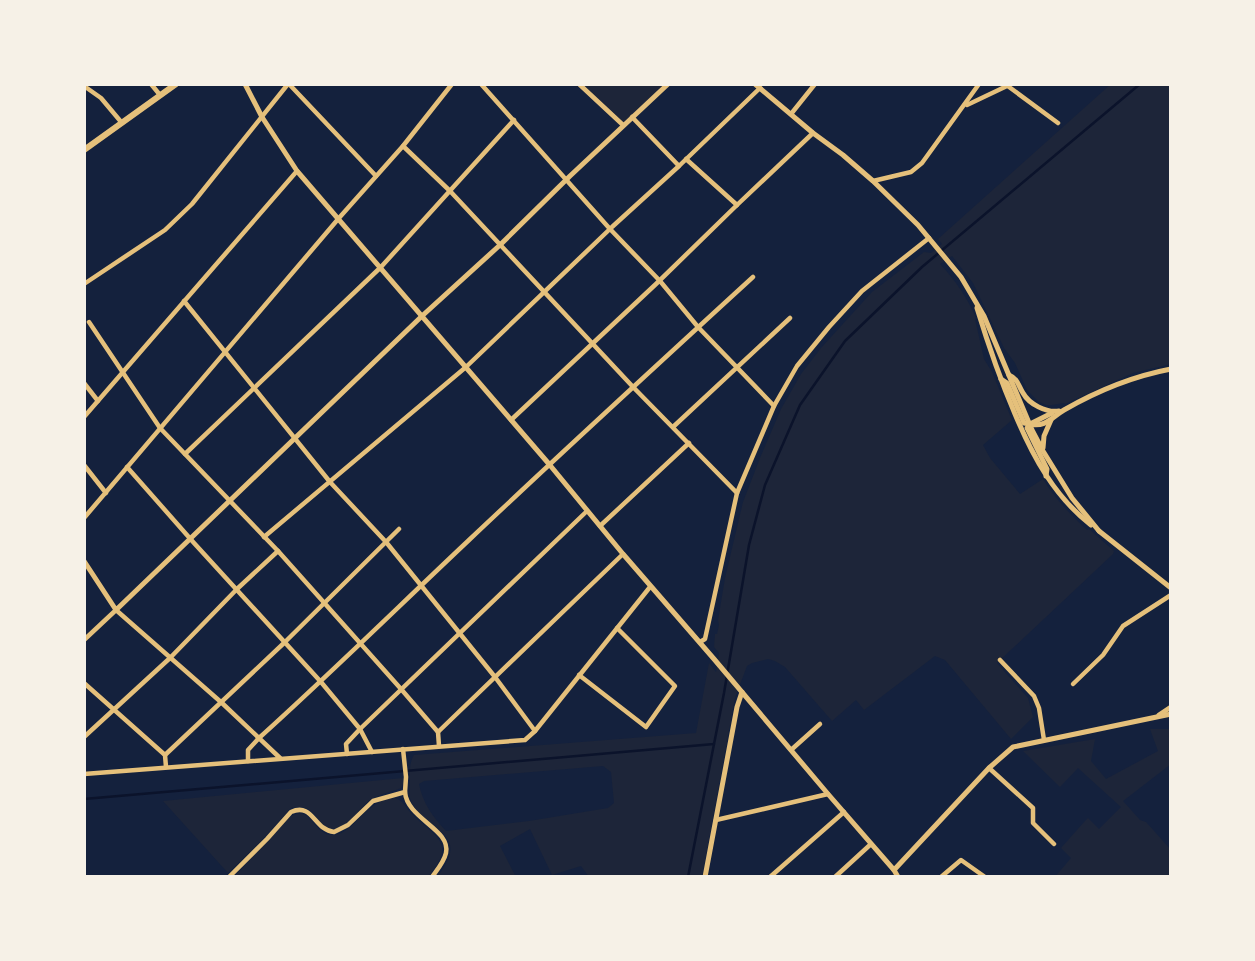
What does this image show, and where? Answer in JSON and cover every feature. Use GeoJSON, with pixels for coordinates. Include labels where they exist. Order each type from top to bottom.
{"type":"FeatureCollection","features":[{"type":"Feature","properties":{"kind":"main road"},"geometry":{"type":"LineString","coordinates":[[84,150],[176,84]]}},
{"type":"Feature","properties":{"kind":"street"},"geometry":{"type":"LineString","coordinates":[[151,84],[160,95]]}},
{"type":"Feature","properties":{"kind":"street"},"geometry":{"type":"LineString","coordinates":[[245,84],[262,117],[297,171],[467,367],[898,877]]}},
{"type":"Feature","properties":{"kind":"street"},"geometry":{"type":"LineString","coordinates":[[84,284],[165,230],[192,204],[288,84],[376,176]]}},
{"type":"Feature","properties":{"kind":"street"},"geometry":{"type":"LineString","coordinates":[[84,518],[403,146],[452,84]]}},
{"type":"Feature","properties":{"kind":"street"},"geometry":{"type":"LineString","coordinates":[[481,84],[660,281],[698,327],[774,406]]}},
{"type":"Feature","properties":{"kind":"street"},"geometry":{"type":"LineString","coordinates":[[579,84],[624,125]]}},
{"type":"Feature","properties":{"kind":"street"},"geometry":{"type":"LineString","coordinates":[[84,640],[668,84]]}},
{"type":"Feature","properties":{"kind":"street"},"geometry":{"type":"LineString","coordinates":[[791,114],[815,84]]}},
{"type":"Feature","properties":{"kind":"street"},"geometry":{"type":"LineString","coordinates":[[873,181],[911,172],[922,163],[979,84]]}},
{"type":"Feature","properties":{"kind":"street"},"geometry":{"type":"LineString","coordinates":[[964,107],[1008,85],[1058,123]]}},
{"type":"Feature","properties":{"kind":"street"},"geometry":{"type":"LineString","coordinates":[[84,86],[101,98],[122,123]]}},
{"type":"Feature","properties":{"kind":"street"},"geometry":{"type":"LineString","coordinates":[[264,537],[467,367],[687,159],[757,86],[844,155],[936,246],[961,277],[985,316],[1030,424],[1069,500],[1081,517],[1171,588]]}},
{"type":"Feature","properties":{"kind":"street"},"geometry":{"type":"LineString","coordinates":[[632,117],[679,166]]}},
{"type":"Feature","properties":{"kind":"street"},"geometry":{"type":"LineString","coordinates":[[185,454],[381,267],[514,120]]}},
{"type":"Feature","properties":{"kind":"street"},"geometry":{"type":"LineString","coordinates":[[512,420],[813,133]]}},
{"type":"Feature","properties":{"kind":"street"},"geometry":{"type":"LineString","coordinates":[[403,146],[450,191],[634,388],[737,493]]}},
{"type":"Feature","properties":{"kind":"street"},"geometry":{"type":"LineString","coordinates":[[687,159],[737,205]]}},
{"type":"Feature","properties":{"kind":"street"},"geometry":{"type":"LineString","coordinates":[[84,417],[297,171]]}},
{"type":"Feature","properties":{"kind":"street"},"geometry":{"type":"LineString","coordinates":[[700,642],[705,639],[737,493],[774,406],[797,366],[862,291],[929,239]]}},
{"type":"Feature","properties":{"kind":"street"},"geometry":{"type":"LineString","coordinates":[[248,761],[248,750],[259,738],[753,276]]}},
{"type":"Feature","properties":{"kind":"street"},"geometry":{"type":"LineString","coordinates":[[974,298],[988,348],[1031,450],[1046,476],[1069,500]]}},
{"type":"Feature","properties":{"kind":"street"},"geometry":{"type":"LineString","coordinates":[[184,301],[330,482],[386,542],[535,731]]}},
{"type":"Feature","properties":{"kind":"street"},"geometry":{"type":"LineString","coordinates":[[673,428],[790,318]]}},
{"type":"Feature","properties":{"kind":"street"},"geometry":{"type":"LineString","coordinates":[[89,322],[160,428],[278,551],[362,644],[438,732],[439,746]]}},
{"type":"Feature","properties":{"kind":"street"},"geometry":{"type":"LineString","coordinates":[[1000,379],[1007,383],[1024,423],[1040,425],[1115,385],[1138,376],[1171,369]]}},
{"type":"Feature","properties":{"kind":"street"},"geometry":{"type":"LineString","coordinates":[[1009,375],[1016,378],[1027,399],[1052,412]]}},
{"type":"Feature","properties":{"kind":"street"},"geometry":{"type":"LineString","coordinates":[[84,383],[98,401]]}},
{"type":"Feature","properties":{"kind":"street"},"geometry":{"type":"LineString","coordinates":[[1046,476],[1047,469],[1027,428],[1052,412],[1062,411]]}},
{"type":"Feature","properties":{"kind":"street"},"geometry":{"type":"LineString","coordinates":[[1043,451],[1044,436],[1051,420]]}},
{"type":"Feature","properties":{"kind":"street"},"geometry":{"type":"LineString","coordinates":[[600,526],[689,443]]}},
{"type":"Feature","properties":{"kind":"street"},"geometry":{"type":"LineString","coordinates":[[84,465],[106,493]]}},
{"type":"Feature","properties":{"kind":"street"},"geometry":{"type":"LineString","coordinates":[[127,467],[321,682],[360,729],[372,752]]}},
{"type":"Feature","properties":{"kind":"street"},"geometry":{"type":"LineString","coordinates":[[346,754],[346,744],[360,729],[587,511]]}},
{"type":"Feature","properties":{"kind":"street"},"geometry":{"type":"LineString","coordinates":[[165,755],[222,703],[399,529]]}},
{"type":"Feature","properties":{"kind":"street"},"geometry":{"type":"LineString","coordinates":[[84,737],[170,658],[278,551]]}},
{"type":"Feature","properties":{"kind":"street"},"geometry":{"type":"LineString","coordinates":[[438,732],[623,554]]}},
{"type":"Feature","properties":{"kind":"street"},"geometry":{"type":"LineString","coordinates":[[84,561],[116,610],[222,703],[280,759]]}},
{"type":"Feature","properties":{"kind":"street"},"geometry":{"type":"LineString","coordinates":[[84,774],[525,740],[650,586]]}},
{"type":"Feature","properties":{"kind":"street"},"geometry":{"type":"LineString","coordinates":[[1073,684],[1103,655],[1123,626],[1171,595]]}},
{"type":"Feature","properties":{"kind":"street"},"geometry":{"type":"LineString","coordinates":[[579,675],[646,727],[675,686],[617,628]]}},
{"type":"Feature","properties":{"kind":"street"},"geometry":{"type":"LineString","coordinates":[[1000,660],[1034,696],[1039,708],[1044,740]]}},
{"type":"Feature","properties":{"kind":"street"},"geometry":{"type":"LineString","coordinates":[[84,683],[165,755],[166,767]]}},
{"type":"Feature","properties":{"kind":"street"},"geometry":{"type":"LineString","coordinates":[[705,877],[742,692]]}},
{"type":"Feature","properties":{"kind":"street"},"geometry":{"type":"LineString","coordinates":[[1156,716],[1171,707]]}},
{"type":"Feature","properties":{"kind":"street"},"geometry":{"type":"LineString","coordinates":[[894,870],[989,768],[1013,747],[1171,714]]}},
{"type":"Feature","properties":{"kind":"street"},"geometry":{"type":"LineString","coordinates":[[792,750],[820,724]]}},
{"type":"Feature","properties":{"kind":"street"},"geometry":{"type":"LineString","coordinates":[[403,749],[405,799],[415,814],[443,839],[446,847],[444,859],[432,877]]}},
{"type":"Feature","properties":{"kind":"street"},"geometry":{"type":"LineString","coordinates":[[989,768],[1033,808],[1033,823],[1054,844]]}},
{"type":"Feature","properties":{"kind":"street"},"geometry":{"type":"LineString","coordinates":[[229,877],[290,812],[304,810],[323,829],[334,832],[348,825],[373,801],[405,792]]}},
{"type":"Feature","properties":{"kind":"street"},"geometry":{"type":"LineString","coordinates":[[716,820],[828,794]]}},
{"type":"Feature","properties":{"kind":"street"},"geometry":{"type":"LineString","coordinates":[[770,877],[844,812]]}},
{"type":"Feature","properties":{"kind":"street"},"geometry":{"type":"LineString","coordinates":[[835,877],[871,844]]}},
{"type":"Feature","properties":{"kind":"street"},"geometry":{"type":"LineString","coordinates":[[941,877],[961,860],[985,877]]}},
{"type":"Feature","properties":{"kind":"shaded area"},"geometry":{"type":"Polygon","coordinates":[[[582,84],[666,84],[624,123],[582,84]]]}},
{"type":"Feature","properties":{"kind":"shaded area"},"geometry":{"type":"Polygon","coordinates":[[[1111,84],[1171,84],[1171,364],[1133,373],[1065,404],[1046,405],[1039,402],[1027,390],[973,283],[952,256],[940,264],[960,289],[976,318],[984,359],[1012,420],[983,445],[990,458],[1020,494],[1043,479],[1075,518],[1114,551],[997,663],[1028,698],[1033,717],[1011,739],[945,660],[935,656],[864,710],[856,700],[832,721],[785,667],[768,659],[752,663],[747,666],[735,698],[702,877],[589,877],[581,866],[552,875],[530,829],[500,846],[516,877],[437,877],[447,862],[449,842],[444,834],[419,813],[411,801],[410,768],[414,755],[696,733],[709,663],[716,672],[719,653],[714,647],[715,634],[743,502],[781,409],[801,374],[821,348],[872,292],[924,252],[931,253],[942,244],[938,239],[1111,84]],[[603,766],[424,781],[419,784],[429,810],[446,831],[608,808],[614,803],[611,772],[603,766]]]}},
{"type":"Feature","properties":{"kind":"shaded area"},"geometry":{"type":"Polygon","coordinates":[[[1150,729],[1171,729],[1171,764],[1123,801],[1171,850],[1171,877],[1055,877],[1071,858],[1061,848],[1085,821],[1088,818],[1099,829],[1121,807],[1078,768],[1060,787],[1023,751],[1095,739],[1091,761],[1106,779],[1158,751],[1150,729]]]}},
{"type":"Feature","properties":{"kind":"shaded area"},"geometry":{"type":"Polygon","coordinates":[[[403,778],[401,788],[370,800],[348,822],[337,828],[326,828],[306,809],[291,808],[228,873],[163,801],[403,778]]]}},
{"type":"Feature","properties":{"kind":"shaded area"},"geometry":{"type":"Polygon","coordinates":[[[395,798],[440,841],[441,855],[428,877],[234,877],[287,819],[295,814],[307,816],[320,830],[334,835],[348,829],[376,804],[395,798]]]}},
{"type":"Feature","properties":{"kind":"waterway"},"geometry":{"type":"LineString","coordinates":[[688,877],[724,693],[749,545],[765,485],[800,405],[845,341],[922,267],[1140,84]]}},
{"type":"Feature","properties":{"kind":"waterway"},"geometry":{"type":"LineString","coordinates":[[84,799],[714,744]]}}]}
